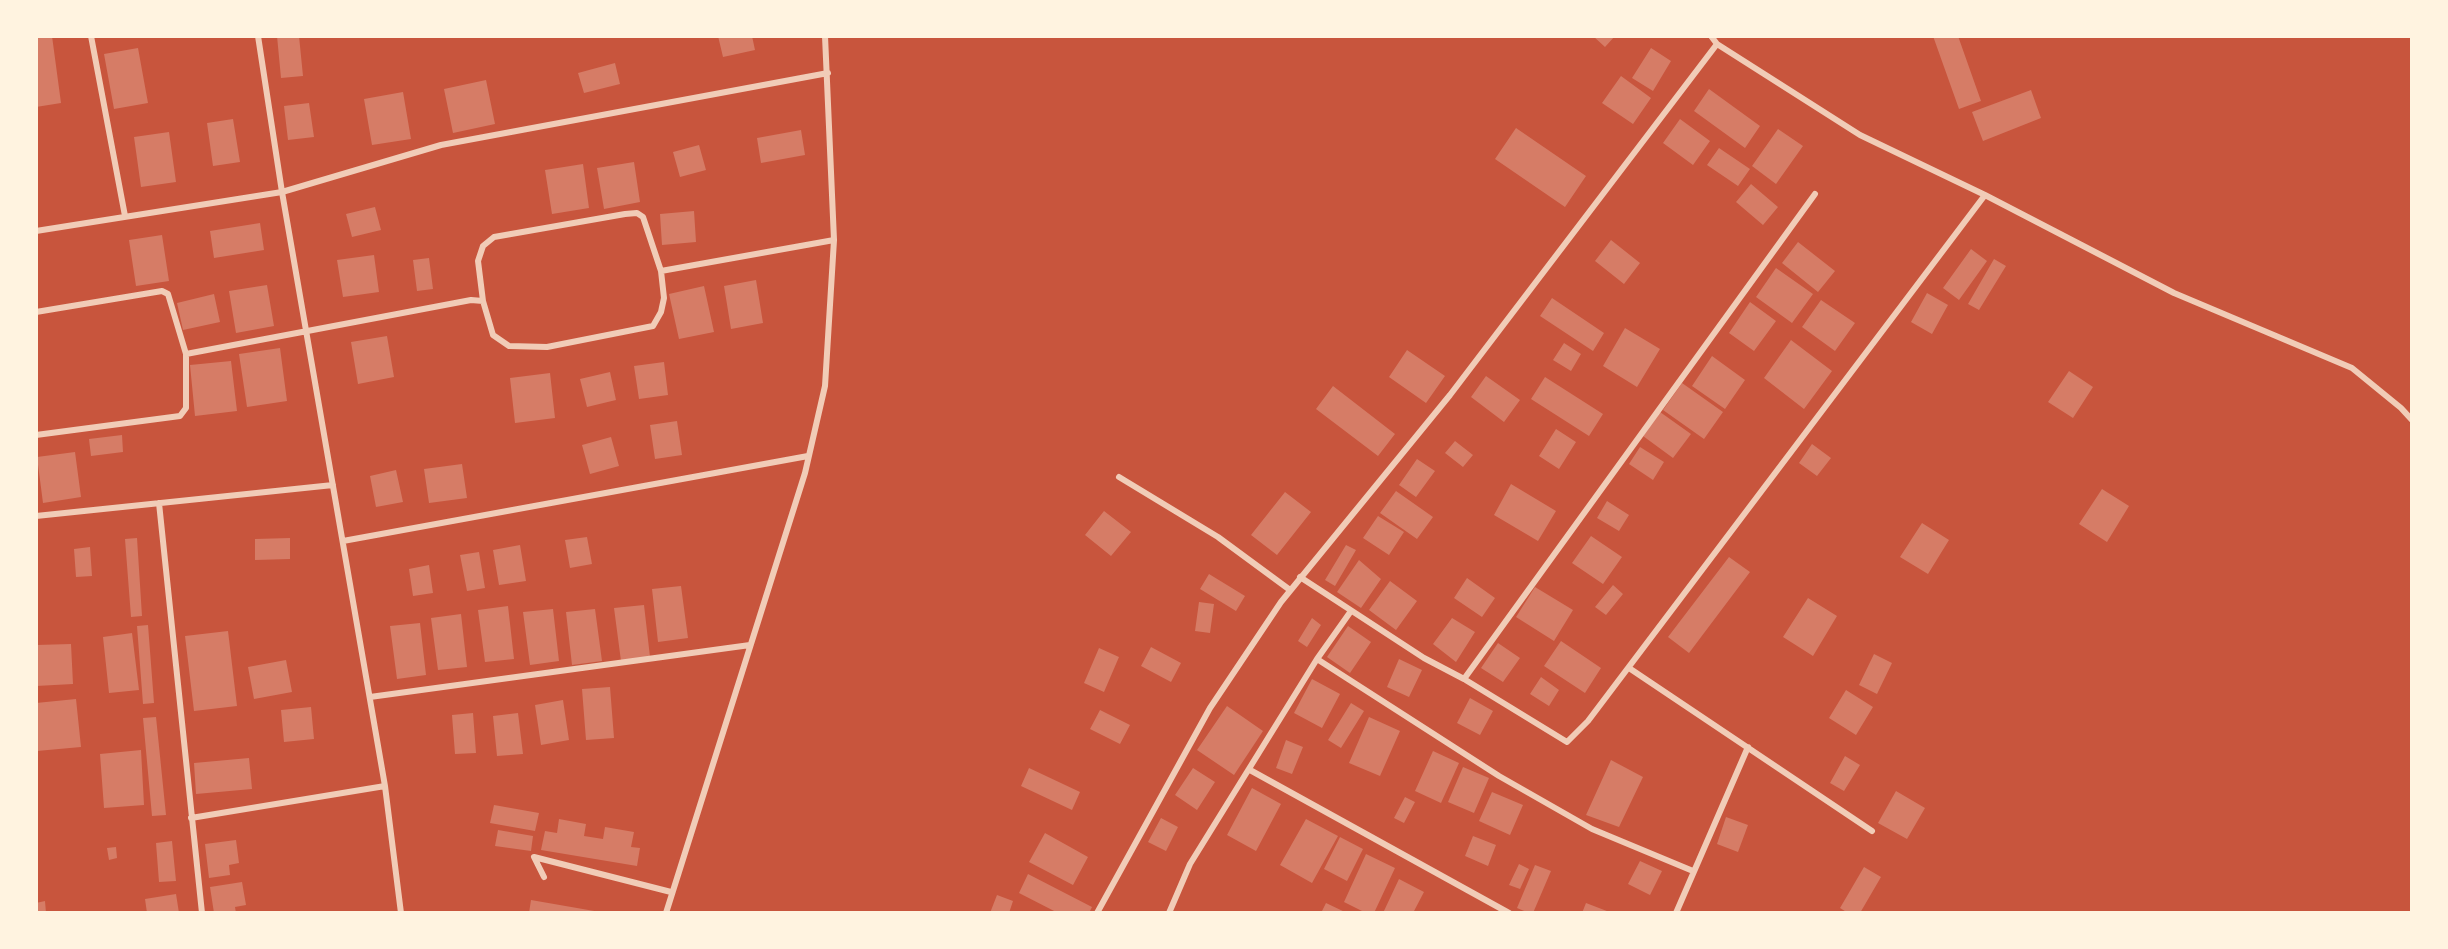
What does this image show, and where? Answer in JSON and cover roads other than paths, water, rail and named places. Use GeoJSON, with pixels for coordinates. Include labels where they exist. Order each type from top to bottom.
{"type":"FeatureCollection","features":[{"type":"Feature","properties":{"kind":"street"},"geometry":{"type":"LineString","coordinates":[[91,36],[125,216]]}},
{"type":"Feature","properties":{"kind":"street"},"geometry":{"type":"LineString","coordinates":[[258,36],[282,192],[385,786],[401,913]]}},
{"type":"Feature","properties":{"kind":"street"},"geometry":{"type":"LineString","coordinates":[[666,913],[808,456],[825,386],[834,240],[825,36]]}},
{"type":"Feature","properties":{"kind":"street"},"geometry":{"type":"LineString","coordinates":[[1711,36],[1718,44],[1860,135],[1985,195],[2174,292],[2352,368],[2402,408],[2412,420]]}},
{"type":"Feature","properties":{"kind":"street"},"geometry":{"type":"LineString","coordinates":[[1097,913],[1210,708],[1290,590],[1450,394],[1718,44]]}},
{"type":"Feature","properties":{"kind":"street"},"geometry":{"type":"LineString","coordinates":[[36,231],[282,192],[441,145],[828,72]]}},
{"type":"Feature","properties":{"kind":"street"},"geometry":{"type":"LineString","coordinates":[[1464,679],[1815,194]]}},
{"type":"Feature","properties":{"kind":"street"},"geometry":{"type":"LineString","coordinates":[[1300,577],[1424,658],[1464,679],[1567,742],[1588,721],[1629,668],[1985,195]]}},
{"type":"Feature","properties":{"kind":"street"},"geometry":{"type":"LineString","coordinates":[[637,213],[643,218],[662,271],[662,312],[653,326],[547,347],[509,346],[493,335],[483,300],[478,261],[483,246],[494,237],[637,213]]}},
{"type":"Feature","properties":{"kind":"street"},"geometry":{"type":"LineString","coordinates":[[662,271],[834,240]]}},
{"type":"Feature","properties":{"kind":"street"},"geometry":{"type":"LineString","coordinates":[[36,312],[162,291],[168,294],[186,354],[186,408],[180,417],[36,435]]}},
{"type":"Feature","properties":{"kind":"street"},"geometry":{"type":"LineString","coordinates":[[186,354],[471,300],[483,300]]}},
{"type":"Feature","properties":{"kind":"street"},"geometry":{"type":"LineString","coordinates":[[343,541],[808,456]]}},
{"type":"Feature","properties":{"kind":"street"},"geometry":{"type":"LineString","coordinates":[[1119,477],[1218,537],[1290,590]]}},
{"type":"Feature","properties":{"kind":"street"},"geometry":{"type":"LineString","coordinates":[[36,516],[333,485]]}},
{"type":"Feature","properties":{"kind":"street"},"geometry":{"type":"LineString","coordinates":[[159,503],[202,913]]}},
{"type":"Feature","properties":{"kind":"street"},"geometry":{"type":"LineString","coordinates":[[1169,913],[1190,864],[1317,659],[1351,611]]}},
{"type":"Feature","properties":{"kind":"street"},"geometry":{"type":"LineString","coordinates":[[370,697],[750,645]]}},
{"type":"Feature","properties":{"kind":"street"},"geometry":{"type":"LineString","coordinates":[[1317,659],[1499,776],[1592,829],[1693,871]]}},
{"type":"Feature","properties":{"kind":"street"},"geometry":{"type":"LineString","coordinates":[[1629,668],[1872,831]]}},
{"type":"Feature","properties":{"kind":"street"},"geometry":{"type":"LineString","coordinates":[[1676,913],[1748,747]]}},
{"type":"Feature","properties":{"kind":"street"},"geometry":{"type":"LineString","coordinates":[[1250,770],[1509,913]]}},
{"type":"Feature","properties":{"kind":"street"},"geometry":{"type":"LineString","coordinates":[[191,818],[385,786]]}},
{"type":"Feature","properties":{"kind":"street"},"geometry":{"type":"LineString","coordinates":[[544,877],[534,857],[671,892]]}}]}
